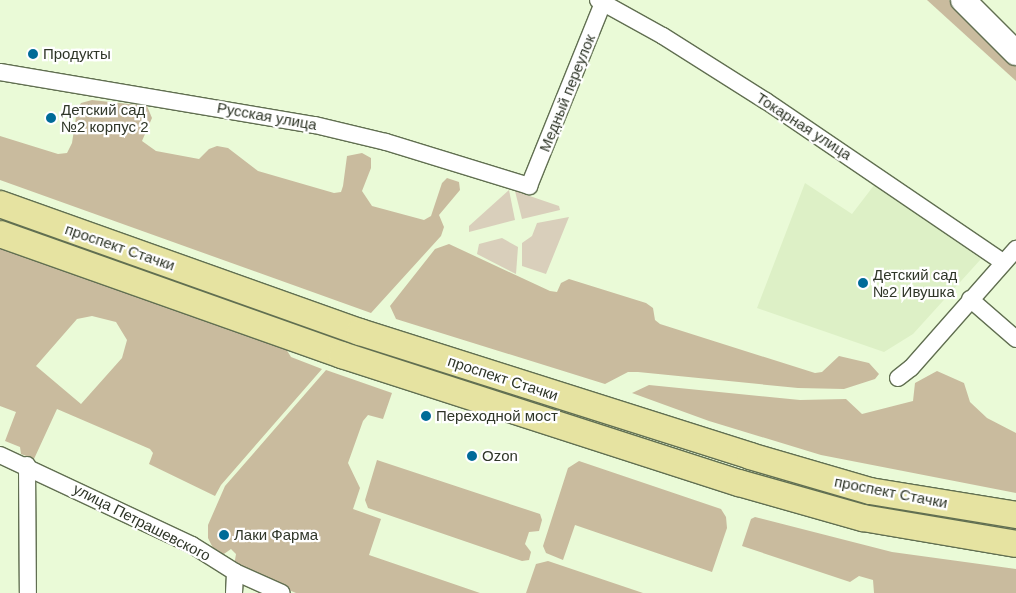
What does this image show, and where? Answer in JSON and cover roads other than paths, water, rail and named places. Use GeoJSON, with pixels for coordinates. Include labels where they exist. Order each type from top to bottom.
{"type":"FeatureCollection","features":[{"type":"Feature","properties":{"kind":"main road"},"geometry":{"type":"LineString","coordinates":[[963,0],[1016,53]]}},
{"type":"Feature","properties":{"kind":"main road","name":"проспект Стачки"},"geometry":{"type":"LineString","coordinates":[[0,204],[360,332],[750,456],[870,491],[1016,515]]}},
{"type":"Feature","properties":{"kind":"main road","name":"проспект Стачки"},"geometry":{"type":"LineString","coordinates":[[0,234],[342,355],[738,483],[863,518],[1016,544]]}},
{"type":"Feature","properties":{"kind":"street","name":"Медный переулок"},"geometry":{"type":"LineString","coordinates":[[529,186],[602,1]]}},
{"type":"Feature","properties":{"kind":"street","name":"Токарная улица"},"geometry":{"type":"LineString","coordinates":[[602,1],[664,36],[766,101],[1004,262]]}},
{"type":"Feature","properties":{"kind":"street","name":"Русская улица"},"geometry":{"type":"LineString","coordinates":[[0,72],[315,125],[386,142],[529,186]]}},
{"type":"Feature","properties":{"kind":"street"},"geometry":{"type":"LineString","coordinates":[[898,378],[911,368],[1016,249]]}},
{"type":"Feature","properties":{"kind":"street"},"geometry":{"type":"LineString","coordinates":[[970,299],[1016,339]]}},
{"type":"Feature","properties":{"kind":"street","name":"улица Петрашевского"},"geometry":{"type":"LineString","coordinates":[[0,455],[28,466],[192,545],[235,572],[282,593]]}},
{"type":"Feature","properties":{"kind":"street"},"geometry":{"type":"LineString","coordinates":[[28,466],[28,593]]}},
{"type":"Feature","properties":{"kind":"street"},"geometry":{"type":"LineString","coordinates":[[234,593],[235,572]]}},
{"type":"Feature","properties":{"kind":"place","name":"Продукты"},"geometry":{"type":"Point","coordinates":[33,54]}},
{"type":"Feature","properties":{"kind":"place","name":"Детский сад №2 корпус 2"},"geometry":{"type":"Point","coordinates":[51,118]}},
{"type":"Feature","properties":{"kind":"place","name":"Детский сад №2 Ивушка"},"geometry":{"type":"Point","coordinates":[863,283]}},
{"type":"Feature","properties":{"kind":"place","name":"Переходной мост"},"geometry":{"type":"Point","coordinates":[426,416]}},
{"type":"Feature","properties":{"kind":"place","name":"Ozon"},"geometry":{"type":"Point","coordinates":[472,456]}},
{"type":"Feature","properties":{"kind":"place","name":"Лаки Фарма"},"geometry":{"type":"Point","coordinates":[224,535]}}]}
